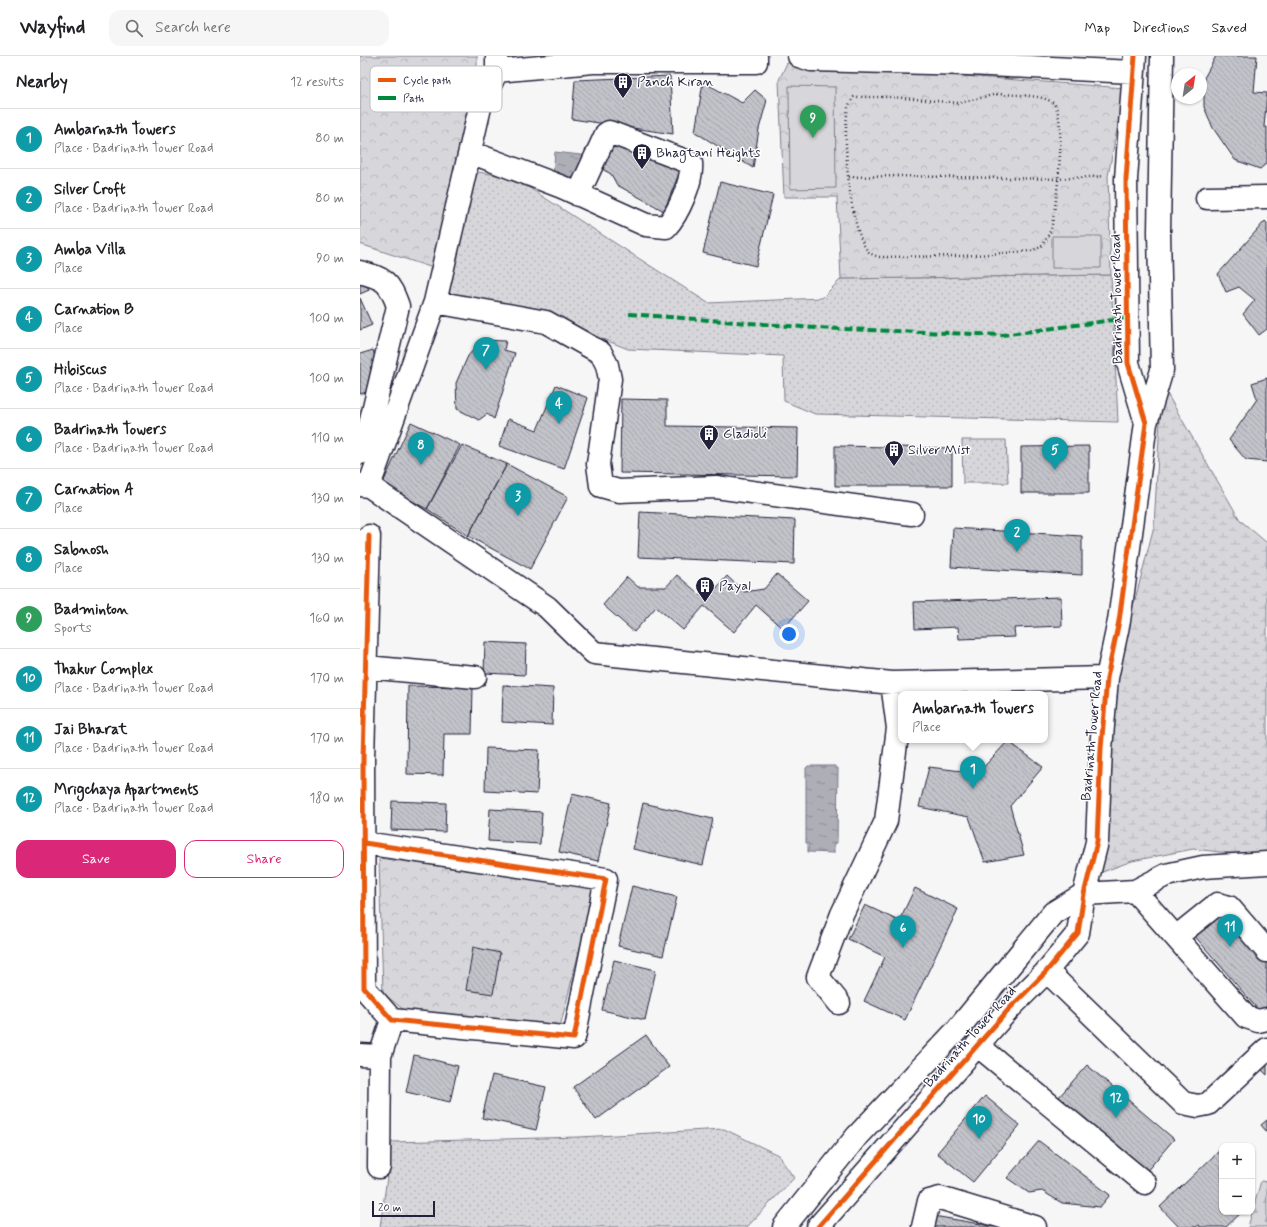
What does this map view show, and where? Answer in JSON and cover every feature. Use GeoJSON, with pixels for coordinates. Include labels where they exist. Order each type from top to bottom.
{"type":"FeatureCollection","features":[{"type":"Feature","properties":{"kind":"street"},"geometry":{"type":"LineString","coordinates":[[497,63],[682,59],[756,62],[756,56]]}},
{"type":"Feature","properties":{"kind":"street"},"geometry":{"type":"LineString","coordinates":[[799,56],[811,60],[969,60],[1134,64]]}},
{"type":"Feature","properties":{"kind":"street"},"geometry":{"type":"LineString","coordinates":[[1146,423],[1162,370],[1159,232],[1162,56]]}},
{"type":"Feature","properties":{"kind":"street","name":"Badrinath Tower Road"},"geometry":{"type":"LineString","coordinates":[[818,1227],[977,1045],[1045,972],[1078,933],[1084,894],[1097,842],[1101,749],[1107,678],[1119,621],[1146,423],[1128,363],[1126,179],[1134,64]]}},
{"type":"Feature","properties":{"kind":"street"},"geometry":{"type":"LineString","coordinates":[[480,112],[435,302],[365,485],[547,607],[594,653],[892,683],[1107,678]]}},
{"type":"Feature","properties":{"kind":"street"},"geometry":{"type":"LineString","coordinates":[[470,152],[502,163],[646,225],[666,227],[674,219],[691,176],[691,163],[609,132],[606,134],[578,195]]}},
{"type":"Feature","properties":{"kind":"street"},"geometry":{"type":"LineString","coordinates":[[1207,198],[1267,197]]}},
{"type":"Feature","properties":{"kind":"street"},"geometry":{"type":"LineString","coordinates":[[360,272],[375,276],[391,286],[398,306],[365,446],[360,453]]}},
{"type":"Feature","properties":{"kind":"street"},"geometry":{"type":"LineString","coordinates":[[435,302],[546,322],[601,353],[607,365],[610,379],[598,464],[601,486],[619,491],[716,487],[912,514]]}},
{"type":"Feature","properties":{"kind":"street"},"geometry":{"type":"LineString","coordinates":[[364,843],[606,879],[574,1038],[392,1020],[364,988],[364,843],[361,759],[366,668],[369,536]]}},
{"type":"Feature","properties":{"kind":"street"},"geometry":{"type":"LineString","coordinates":[[366,668],[475,677]]}},
{"type":"Feature","properties":{"kind":"street"},"geometry":{"type":"LineString","coordinates":[[838,1003],[818,977],[842,914],[886,821],[898,728],[892,683]]}},
{"type":"Feature","properties":{"kind":"street"},"geometry":{"type":"LineString","coordinates":[[784,1227],[857,1136],[957,1030],[1053,913],[1084,894],[1134,891],[1166,875],[1203,868],[1267,862]]}},
{"type":"Feature","properties":{"kind":"street"},"geometry":{"type":"LineString","coordinates":[[1134,891],[1246,1017],[1258,1022],[1267,1019]]}},
{"type":"Feature","properties":{"kind":"street"},"geometry":{"type":"LineString","coordinates":[[1176,937],[1217,904],[1222,904],[1229,908],[1267,951]]}},
{"type":"Feature","properties":{"kind":"street"},"geometry":{"type":"LineString","coordinates":[[1045,972],[1055,979],[1183,1103],[1198,1106],[1208,1104],[1267,1049]]}},
{"type":"Feature","properties":{"kind":"street"},"geometry":{"type":"LineString","coordinates":[[378,1167],[370,1056],[392,1020]]}},
{"type":"Feature","properties":{"kind":"street"},"geometry":{"type":"LineString","coordinates":[[977,1045],[1145,1182]]}},
{"type":"Feature","properties":{"kind":"street"},"geometry":{"type":"LineString","coordinates":[[923,1227],[929,1201],[940,1198],[1035,1227]]}},
{"type":"Feature","properties":{"kind":"path"},"geometry":{"type":"LineString","coordinates":[[997,94],[1034,97],[1053,103],[1058,112],[1060,122],[1060,169],[1051,228],[1041,247],[1031,251],[962,256],[880,257],[874,255],[867,250],[850,203],[849,177],[846,146],[848,106],[854,97],[892,97],[959,103],[997,94]]}},
{"type":"Feature","properties":{"kind":"path"},"geometry":{"type":"LineString","coordinates":[[849,177],[896,176],[1058,179],[1108,176],[1126,179]]}},
{"type":"Feature","properties":{"kind":"green space"},"geometry":{"type":"Polygon","coordinates":[[[360,56],[477,56],[477,66],[370,66],[370,112],[474,112],[433,268],[360,244],[360,56]]]}},
{"type":"Feature","properties":{"kind":"green space"},"geometry":{"type":"Polygon","coordinates":[[[787,63],[1125,88],[1108,176],[1111,275],[841,279],[837,197],[784,197],[779,80],[787,63]]]}},
{"type":"Feature","properties":{"kind":"green space"},"geometry":{"type":"Polygon","coordinates":[[[789,86],[835,87],[836,188],[790,189],[789,86]]]}},
{"type":"Feature","properties":{"kind":"green space"},"geometry":{"type":"Polygon","coordinates":[[[472,171],[514,178],[708,303],[822,298],[841,279],[1111,275],[1118,422],[815,414],[784,401],[783,356],[628,349],[542,315],[440,298],[472,171]]]}},
{"type":"Feature","properties":{"kind":"green space"},"geometry":{"type":"Polygon","coordinates":[[[1052,236],[1101,236],[1101,268],[1052,268],[1052,236]]]}},
{"type":"Feature","properties":{"kind":"green space"},"geometry":{"type":"Polygon","coordinates":[[[1162,385],[1240,520],[1267,543],[1267,857],[1193,849],[1132,861],[1089,877],[1099,692],[1135,600],[1154,526],[1162,385]]]}},
{"type":"Feature","properties":{"kind":"green space"},"geometry":{"type":"Polygon","coordinates":[[[962,440],[1006,440],[1008,483],[963,483],[962,440]]]}},
{"type":"Feature","properties":{"kind":"green space"},"geometry":{"type":"Polygon","coordinates":[[[379,858],[595,888],[560,1027],[404,1010],[383,993],[379,858]]]}},
{"type":"Feature","properties":{"kind":"green space"},"geometry":{"type":"Polygon","coordinates":[[[724,1129],[778,1155],[794,1178],[747,1227],[380,1227],[392,1142],[579,1137],[724,1129]]]}},
{"type":"Feature","properties":{"kind":"green space"},"geometry":{"type":"Polygon","coordinates":[[[1261,1181],[1267,1182],[1267,1227],[1248,1227],[1251,1215],[1255,1215],[1255,1202],[1261,1181]]]}},
{"type":"Feature","properties":{"kind":"water"},"geometry":{"type":"Polygon","coordinates":[[[555,152],[589,156],[576,185],[553,176],[555,152]]]}},
{"type":"Feature","properties":{"kind":"water"},"geometry":{"type":"Polygon","coordinates":[[[808,766],[835,766],[835,768],[838,768],[837,843],[834,843],[834,853],[808,852],[808,843],[806,843],[806,768],[808,766]]]}},
{"type":"Feature","properties":{"kind":"building"},"geometry":{"type":"Polygon","coordinates":[[[1216,56],[1257,56],[1254,92],[1267,93],[1264,127],[1267,127],[1267,163],[1260,169],[1235,160],[1213,128],[1204,107],[1204,104],[1207,104],[1207,72],[1216,56]]]}},
{"type":"Feature","properties":{"kind":"building","name":"Panch Kiran"},"geometry":{"type":"Polygon","coordinates":[[[670,76],[673,134],[572,119],[575,80],[670,76]]]}},
{"type":"Feature","properties":{"kind":"building"},"geometry":{"type":"Polygon","coordinates":[[[703,82],[742,103],[755,90],[767,100],[759,129],[753,168],[695,132],[703,82]]]}},
{"type":"Feature","properties":{"kind":"building","name":"Bhagtani Heights"},"geometry":{"type":"Polygon","coordinates":[[[611,134],[682,166],[664,211],[617,185],[611,174],[595,165],[611,134]]]}},
{"type":"Feature","properties":{"kind":"building"},"geometry":{"type":"Polygon","coordinates":[[[720,182],[773,195],[756,266],[703,253],[720,182]]]}},
{"type":"Feature","properties":{"kind":"building"},"geometry":{"type":"Polygon","coordinates":[[[1265,221],[1267,223],[1267,329],[1259,335],[1243,314],[1255,300],[1239,287],[1226,292],[1218,274],[1265,221]]]}},
{"type":"Feature","properties":{"kind":"building"},"geometry":{"type":"Polygon","coordinates":[[[363,276],[369,290],[360,294],[360,277],[363,276]]]}},
{"type":"Feature","properties":{"kind":"building"},"geometry":{"type":"Polygon","coordinates":[[[360,298],[372,325],[360,330],[360,298]]]}},
{"type":"Feature","properties":{"kind":"building"},"geometry":{"type":"Polygon","coordinates":[[[482,340],[506,341],[504,350],[515,353],[494,419],[487,414],[479,420],[457,409],[456,383],[468,356],[482,340]]]}},
{"type":"Feature","properties":{"kind":"building"},"geometry":{"type":"Polygon","coordinates":[[[373,350],[377,364],[370,367],[378,388],[360,394],[360,354],[373,350]]]}},
{"type":"Feature","properties":{"kind":"building"},"geometry":{"type":"Polygon","coordinates":[[[1267,378],[1267,462],[1246,460],[1229,440],[1257,399],[1252,383],[1267,378]]]}},
{"type":"Feature","properties":{"kind":"building"},"geometry":{"type":"Polygon","coordinates":[[[556,385],[588,398],[564,469],[499,446],[508,419],[537,430],[556,385]]]}},
{"type":"Feature","properties":{"kind":"building","name":"Gladioli"},"geometry":{"type":"Polygon","coordinates":[[[621,399],[667,400],[667,426],[798,428],[797,476],[620,473],[621,399]]]}},
{"type":"Feature","properties":{"kind":"building"},"geometry":{"type":"Polygon","coordinates":[[[411,422],[460,445],[427,509],[382,485],[411,422]]]}},
{"type":"Feature","properties":{"kind":"building"},"geometry":{"type":"Polygon","coordinates":[[[462,445],[507,464],[468,536],[427,509],[462,445]]]}},
{"type":"Feature","properties":{"kind":"building","name":"Silver Mist"},"geometry":{"type":"Polygon","coordinates":[[[835,446],[952,448],[952,486],[835,486],[835,446]]]}},
{"type":"Feature","properties":{"kind":"building"},"geometry":{"type":"Polygon","coordinates":[[[1089,446],[1089,493],[1021,493],[1021,447],[1089,446]]]}},
{"type":"Feature","properties":{"kind":"building"},"geometry":{"type":"Polygon","coordinates":[[[507,464],[568,497],[530,569],[468,536],[507,464]]]}},
{"type":"Feature","properties":{"kind":"building"},"geometry":{"type":"Polygon","coordinates":[[[640,512],[795,520],[794,564],[638,557],[640,512]]]}},
{"type":"Feature","properties":{"kind":"building"},"geometry":{"type":"Polygon","coordinates":[[[953,528],[1082,536],[1082,575],[951,567],[953,528]]]}},
{"type":"Feature","properties":{"kind":"building","name":"Payal"},"geometry":{"type":"Polygon","coordinates":[[[777,574],[808,601],[783,629],[756,605],[734,632],[704,606],[683,630],[656,607],[634,632],[603,605],[627,577],[638,587],[666,587],[677,575],[706,600],[727,576],[744,592],[764,589],[777,574]]]}},
{"type":"Feature","properties":{"kind":"building"},"geometry":{"type":"Polygon","coordinates":[[[1061,597],[1062,626],[1014,628],[1015,637],[959,639],[958,627],[915,629],[914,602],[1061,597]]]}},
{"type":"Feature","properties":{"kind":"building"},"geometry":{"type":"Polygon","coordinates":[[[485,642],[526,644],[525,675],[484,673],[485,642]]]}},
{"type":"Feature","properties":{"kind":"building"},"geometry":{"type":"Polygon","coordinates":[[[503,685],[553,688],[552,725],[502,722],[503,685]]]}},
{"type":"Feature","properties":{"kind":"building"},"geometry":{"type":"Polygon","coordinates":[[[408,686],[473,687],[472,734],[444,734],[443,775],[407,774],[408,686]]]}},
{"type":"Feature","properties":{"kind":"building"},"geometry":{"type":"Polygon","coordinates":[[[1006,743],[1011,743],[1043,767],[1010,806],[1024,855],[985,862],[969,817],[919,807],[929,767],[978,773],[1006,743]]]}},
{"type":"Feature","properties":{"kind":"building"},"geometry":{"type":"Polygon","coordinates":[[[486,748],[539,750],[537,794],[485,791],[486,748]]]}},
{"type":"Feature","properties":{"kind":"building"},"geometry":{"type":"Polygon","coordinates":[[[572,794],[611,803],[598,861],[559,852],[572,794]]]}},
{"type":"Feature","properties":{"kind":"building"},"geometry":{"type":"Polygon","coordinates":[[[392,801],[446,803],[445,832],[391,830],[392,801]]]}},
{"type":"Feature","properties":{"kind":"building"},"geometry":{"type":"Polygon","coordinates":[[[643,803],[713,819],[703,865],[633,849],[643,803]]]}},
{"type":"Feature","properties":{"kind":"building"},"geometry":{"type":"Polygon","coordinates":[[[490,809],[542,812],[540,844],[488,841],[490,809]]]}},
{"type":"Feature","properties":{"kind":"building"},"geometry":{"type":"Polygon","coordinates":[[[632,886],[677,897],[663,956],[618,946],[632,886]]]}},
{"type":"Feature","properties":{"kind":"building"},"geometry":{"type":"Polygon","coordinates":[[[915,888],[958,909],[905,1020],[864,1001],[885,957],[848,939],[865,905],[899,921],[915,888]]]}},
{"type":"Feature","properties":{"kind":"building"},"geometry":{"type":"Polygon","coordinates":[[[1222,909],[1267,961],[1267,1006],[1260,1012],[1193,934],[1222,909]]]}},
{"type":"Feature","properties":{"kind":"building"},"geometry":{"type":"Polygon","coordinates":[[[473,947],[500,953],[493,994],[466,990],[473,947]]]}},
{"type":"Feature","properties":{"kind":"building"},"geometry":{"type":"Polygon","coordinates":[[[614,960],[656,970],[645,1020],[602,1010],[614,960]]]}},
{"type":"Feature","properties":{"kind":"building"},"geometry":{"type":"Polygon","coordinates":[[[646,1035],[669,1067],[596,1120],[573,1087],[646,1035]]]}},
{"type":"Feature","properties":{"kind":"building"},"geometry":{"type":"Polygon","coordinates":[[[414,1055],[458,1066],[450,1102],[406,1092],[414,1055]]]}},
{"type":"Feature","properties":{"kind":"building"},"geometry":{"type":"Polygon","coordinates":[[[1267,1064],[1267,1075],[1261,1069],[1267,1064]]]}},
{"type":"Feature","properties":{"kind":"building"},"geometry":{"type":"Polygon","coordinates":[[[1087,1065],[1174,1139],[1146,1172],[1058,1098],[1087,1065]]]}},
{"type":"Feature","properties":{"kind":"building"},"geometry":{"type":"Polygon","coordinates":[[[492,1075],[546,1087],[536,1130],[482,1118],[492,1075]]]}},
{"type":"Feature","properties":{"kind":"building"},"geometry":{"type":"Polygon","coordinates":[[[985,1096],[1020,1125],[973,1182],[937,1153],[985,1096]]]}},
{"type":"Feature","properties":{"kind":"building"},"geometry":{"type":"Polygon","coordinates":[[[1267,1120],[1267,1132],[1261,1125],[1267,1120]]]}},
{"type":"Feature","properties":{"kind":"building"},"geometry":{"type":"Polygon","coordinates":[[[1039,1141],[1110,1195],[1100,1207],[1062,1203],[1042,1191],[1029,1193],[1007,1178],[1039,1141]]]}},
{"type":"Feature","properties":{"kind":"building"},"geometry":{"type":"Polygon","coordinates":[[[1219,1151],[1219,1215],[1239,1215],[1226,1227],[1200,1227],[1199,1225],[1196,1227],[1179,1227],[1160,1207],[1219,1151]]]}},
{"type":"Feature","properties":{"kind":"building"},"geometry":{"type":"Polygon","coordinates":[[[928,1215],[998,1227],[926,1227],[928,1215]]]}},
{"type":"Feature","properties":{"kind":"marked path"},"geometry":{"type":"LineString","coordinates":[[629,314],[816,328],[1002,335],[1128,318]]}},
{"type":"Feature","properties":{"kind":"cycle path"},"geometry":{"type":"LineString","coordinates":[[818,1227],[1010,1008],[1045,973],[1078,933],[1084,894],[1097,842],[1101,749],[1107,678],[1119,621],[1146,423],[1128,363],[1126,179],[1135,56]]}},
{"type":"Feature","properties":{"kind":"cycle path"},"geometry":{"type":"LineString","coordinates":[[364,843],[606,879],[574,1038],[392,1020],[364,988],[363,759],[369,536]]}},
{"type":"Feature","properties":{"kind":"place","name":"Panch Kiran"},"geometry":{"type":"Point","coordinates":[623,99]}},
{"type":"Feature","properties":{"kind":"place","name":"Badminton"},"geometry":{"type":"Point","coordinates":[813,138]}},
{"type":"Feature","properties":{"kind":"place","name":"Bhagtani Heights"},"geometry":{"type":"Point","coordinates":[642,170]}},
{"type":"Feature","properties":{"kind":"place","name":"Carnation A"},"geometry":{"type":"Point","coordinates":[486,370]}},
{"type":"Feature","properties":{"kind":"place","name":"Carnation B"},"geometry":{"type":"Point","coordinates":[559,424]}},
{"type":"Feature","properties":{"kind":"place","name":"Gladioli"},"geometry":{"type":"Point","coordinates":[709,451]}},
{"type":"Feature","properties":{"kind":"place","name":"Sabnosh"},"geometry":{"type":"Point","coordinates":[421,465]}},
{"type":"Feature","properties":{"kind":"place","name":"Silver Mist"},"geometry":{"type":"Point","coordinates":[894,467]}},
{"type":"Feature","properties":{"kind":"place","name":"Hibiscus"},"geometry":{"type":"Point","coordinates":[1055,470]}},
{"type":"Feature","properties":{"kind":"place","name":"Amba Villa"},"geometry":{"type":"Point","coordinates":[518,516]}},
{"type":"Feature","properties":{"kind":"place","name":"Silver Croft"},"geometry":{"type":"Point","coordinates":[1017,552]}},
{"type":"Feature","properties":{"kind":"place","name":"Payal"},"geometry":{"type":"Point","coordinates":[705,603]}},
{"type":"Feature","properties":{"kind":"place","name":"Ambarnath Towers"},"geometry":{"type":"Point","coordinates":[973,789]}},
{"type":"Feature","properties":{"kind":"place","name":"Jai Bharat"},"geometry":{"type":"Point","coordinates":[1230,947]}},
{"type":"Feature","properties":{"kind":"place","name":"Badrinath Towers"},"geometry":{"type":"Point","coordinates":[903,948]}},
{"type":"Feature","properties":{"kind":"place","name":"Mrigchaya Apartments"},"geometry":{"type":"Point","coordinates":[1116,1118]}},
{"type":"Feature","properties":{"kind":"place","name":"Thakur Complex"},"geometry":{"type":"Point","coordinates":[979,1139]}}]}
